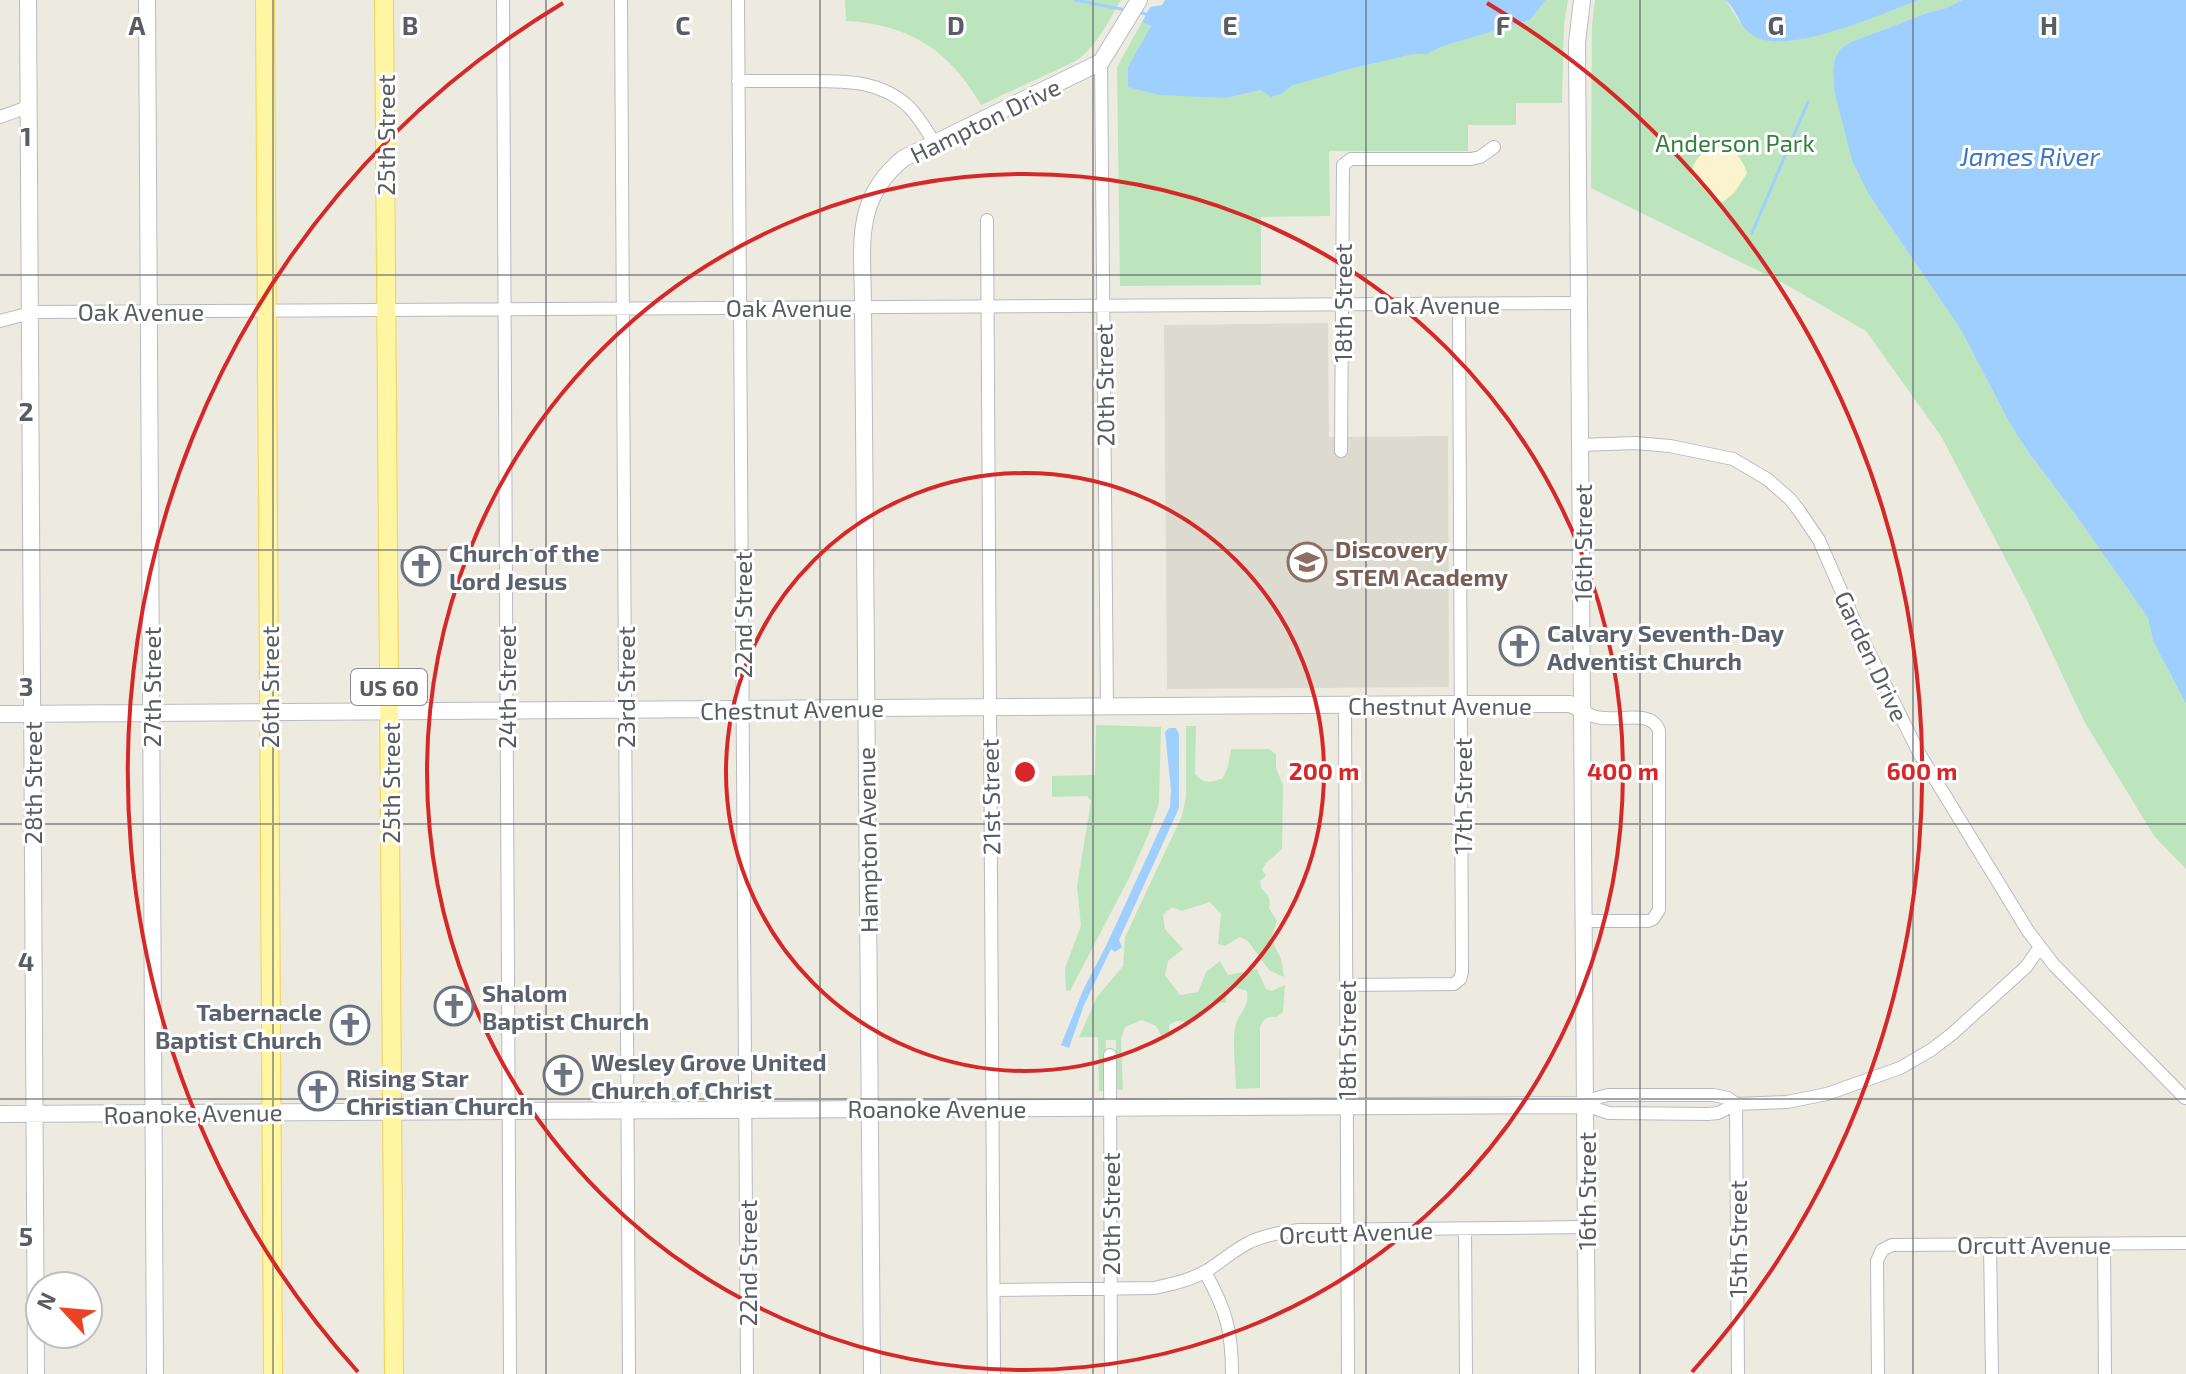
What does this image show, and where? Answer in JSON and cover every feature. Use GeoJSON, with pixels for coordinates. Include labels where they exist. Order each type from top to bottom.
{"type":"FeatureCollection","features":[{"type":"Feature","properties":{"kind":"main road","name":"28th Street"},"geometry":{"type":"LineString","coordinates":[[28,0],[36,1374]]}},
{"type":"Feature","properties":{"kind":"main road","name":"27th Street"},"geometry":{"type":"LineString","coordinates":[[147,0],[155,1374]]}},
{"type":"Feature","properties":{"kind":"main road","name":"26th Street"},"geometry":{"type":"LineString","coordinates":[[265,0],[273,1374]]}},
{"type":"Feature","properties":{"kind":"main road","name":"25th Street"},"geometry":{"type":"LineString","coordinates":[[384,0],[394,1374]]}},
{"type":"Feature","properties":{"kind":"main road"},"geometry":{"type":"LineString","coordinates":[[1101,62],[1139,0]]}},
{"type":"Feature","properties":{"kind":"main road","name":"16th Street"},"geometry":{"type":"LineString","coordinates":[[1582,0],[1577,43],[1587,1374]]}},
{"type":"Feature","properties":{"kind":"main road","name":"Hampton Drive"},"geometry":{"type":"LineString","coordinates":[[863,306],[863,229],[871,199],[885,176],[904,158],[934,142],[1101,62]]}},
{"type":"Feature","properties":{"kind":"main road","name":"Hampton Avenue"},"geometry":{"type":"LineString","coordinates":[[863,306],[872,1374]]}},
{"type":"Feature","properties":{"kind":"main road","name":"Chestnut Avenue"},"geometry":{"type":"LineString","coordinates":[[0,714],[1461,704],[1570,704],[1583,710]]}},
{"type":"Feature","properties":{"kind":"main road","name":"Roanoke Avenue"},"geometry":{"type":"LineString","coordinates":[[0,1114],[1585,1105]]}},
{"type":"Feature","properties":{"kind":"street","name":"24th Street"},"geometry":{"type":"LineString","coordinates":[[503,0],[510,1374]]}},
{"type":"Feature","properties":{"kind":"street","name":"23rd Street"},"geometry":{"type":"LineString","coordinates":[[621,0],[629,1374]]}},
{"type":"Feature","properties":{"kind":"street","name":"22nd Street"},"geometry":{"type":"LineString","coordinates":[[738,0],[747,1374]]}},
{"type":"Feature","properties":{"kind":"street","name":"20th Street"},"geometry":{"type":"LineString","coordinates":[[1101,62],[1107,707]]}},
{"type":"Feature","properties":{"kind":"street"},"geometry":{"type":"LineString","coordinates":[[738,81],[848,81],[872,85],[908,106],[934,142]]}},
{"type":"Feature","properties":{"kind":"street"},"geometry":{"type":"LineString","coordinates":[[0,117],[28,107]]}},
{"type":"Feature","properties":{"kind":"street","name":"18th Street"},"geometry":{"type":"LineString","coordinates":[[1341,451],[1343,165],[1351,159],[1471,159],[1494,147]]}},
{"type":"Feature","properties":{"kind":"street","name":"21st Street"},"geometry":{"type":"LineString","coordinates":[[987,220],[994,1374]]}},
{"type":"Feature","properties":{"kind":"street","name":"Oak Avenue"},"geometry":{"type":"LineString","coordinates":[[0,321],[29,312],[1580,303]]}},
{"type":"Feature","properties":{"kind":"street","name":"17th Street"},"geometry":{"type":"LineString","coordinates":[[1346,985],[1454,984],[1462,981],[1459,304]]}},
{"type":"Feature","properties":{"kind":"street","name":"Garden Drive"},"geometry":{"type":"LineString","coordinates":[[1581,445],[1647,444],[1733,459],[1771,482],[1790,499],[1819,540],[1860,634],[1919,753],[2040,947],[2185,1098]]}},
{"type":"Feature","properties":{"kind":"street","name":"18th Street"},"geometry":{"type":"LineString","coordinates":[[1345,705],[1348,1374]]}},
{"type":"Feature","properties":{"kind":"street"},"geometry":{"type":"LineString","coordinates":[[1583,710],[1594,717],[1648,718],[1656,723],[1659,730],[1659,910],[1648,921],[1584,921]]}},
{"type":"Feature","properties":{"kind":"street","name":"Roanoke Avenue"},"geometry":{"type":"LineString","coordinates":[[1585,1105],[1609,1113],[1708,1114],[1718,1113],[1736,1104],[1787,1102],[1827,1094],[1900,1068],[1931,1050],[2026,967],[2040,947]]}},
{"type":"Feature","properties":{"kind":"street","name":"20th Street"},"geometry":{"type":"LineString","coordinates":[[1110,1055],[1111,1374]]}},
{"type":"Feature","properties":{"kind":"street","name":"Roanoke Avenue"},"geometry":{"type":"LineString","coordinates":[[1585,1105],[1608,1095],[1713,1095],[1728,1098],[1736,1104]]}},
{"type":"Feature","properties":{"kind":"street","name":"15th Street"},"geometry":{"type":"LineString","coordinates":[[1736,1104],[1738,1374]]}},
{"type":"Feature","properties":{"kind":"street","name":"Orcutt Avenue"},"geometry":{"type":"LineString","coordinates":[[994,1290],[1154,1288],[1205,1272],[1236,1249],[1266,1236],[1299,1230],[1586,1227]]}},
{"type":"Feature","properties":{"kind":"street"},"geometry":{"type":"LineString","coordinates":[[1465,1229],[1466,1374]]}},
{"type":"Feature","properties":{"kind":"street","name":"Orcutt Avenue"},"geometry":{"type":"LineString","coordinates":[[1878,1374],[1878,1246],[2186,1243]]}},
{"type":"Feature","properties":{"kind":"street"},"geometry":{"type":"LineString","coordinates":[[1990,1244],[1992,1374]]}},
{"type":"Feature","properties":{"kind":"street"},"geometry":{"type":"LineString","coordinates":[[2104,1244],[2105,1374]]}},
{"type":"Feature","properties":{"kind":"street"},"geometry":{"type":"LineString","coordinates":[[1205,1272],[1219,1297],[1230,1328],[1232,1374]]}},
{"type":"Feature","properties":{"kind":"shaded area","name":"Discovery STEM Academy"},"geometry":{"type":"Polygon","coordinates":[[[1328,323],[1329,437],[1448,436],[1449,687],[1167,689],[1164,325],[1328,323]]]}},
{"type":"Feature","properties":{"kind":"green space"},"geometry":{"type":"Polygon","coordinates":[[[845,0],[1121,0],[1096,41],[1076,61],[981,105],[955,69],[925,44],[889,28],[846,21],[845,0]]]}},
{"type":"Feature","properties":{"kind":"green space"},"geometry":{"type":"Polygon","coordinates":[[[1546,0],[1568,0],[1564,25],[1562,103],[1516,103],[1516,125],[1468,125],[1468,151],[1329,151],[1330,216],[1261,217],[1261,285],[1120,286],[1117,67],[1142,22],[1151,26],[1141,46],[1226,98],[1261,90],[1283,93],[1290,86],[1346,70],[1414,54],[1427,54],[1530,20],[1546,0]]]}},
{"type":"Feature","properties":{"kind":"green space","name":"Anderson Park"},"geometry":{"type":"Polygon","coordinates":[[[1595,0],[1726,0],[1752,35],[1835,31],[1919,0],[1962,0],[1841,48],[1833,70],[1834,90],[1869,195],[1961,330],[2026,449],[2148,618],[2153,641],[2186,704],[2186,869],[2154,836],[2084,721],[2027,600],[1941,436],[1866,331],[1785,284],[1591,188],[1592,25],[1595,0]]]}},
{"type":"Feature","properties":{"kind":"green space"},"geometry":{"type":"Polygon","coordinates":[[[1096,725],[1161,727],[1159,803],[1129,878],[1070,991],[1066,990],[1065,968],[1081,926],[1077,886],[1091,801],[1087,796],[1052,797],[1052,776],[1095,775],[1096,725]]]}},
{"type":"Feature","properties":{"kind":"green space"},"geometry":{"type":"Polygon","coordinates":[[[1186,726],[1196,726],[1195,774],[1205,781],[1223,778],[1231,749],[1269,749],[1276,754],[1276,768],[1283,785],[1282,849],[1266,863],[1262,870],[1266,876],[1260,881],[1277,921],[1271,939],[1281,959],[1284,977],[1269,970],[1247,940],[1240,937],[1225,946],[1218,944],[1221,914],[1210,902],[1182,911],[1172,907],[1163,915],[1165,929],[1183,949],[1168,961],[1165,975],[1180,995],[1198,992],[1206,972],[1220,961],[1228,975],[1257,969],[1266,989],[1272,991],[1285,985],[1283,1012],[1277,1017],[1267,1018],[1260,1027],[1260,1088],[1236,1089],[1234,1035],[1247,991],[1233,987],[1227,991],[1226,1003],[1211,1002],[1195,1022],[1176,1021],[1169,1025],[1169,1036],[1162,1037],[1156,1026],[1142,1020],[1125,1027],[1121,1038],[1123,1090],[1115,1089],[1116,1040],[1106,1040],[1104,1091],[1099,1091],[1098,1037],[1079,1037],[1097,997],[1123,966],[1125,937],[1182,816],[1186,796],[1186,726]]]}},
{"type":"Feature","properties":{"kind":"sand"},"geometry":{"type":"Polygon","coordinates":[[[1716,146],[1736,154],[1747,173],[1735,192],[1723,202],[1712,198],[1691,175],[1699,157],[1716,146]]]}},
{"type":"Feature","properties":{"kind":"water"},"geometry":{"type":"Polygon","coordinates":[[[1165,0],[1546,0],[1530,20],[1427,54],[1414,54],[1346,70],[1291,86],[1271,97],[1261,90],[1226,98],[1159,95],[1128,87],[1128,67],[1151,26],[1142,22],[1150,7],[1162,5],[1165,0]]]}},
{"type":"Feature","properties":{"kind":"water"},"geometry":{"type":"Polygon","coordinates":[[[1726,0],[1919,0],[1834,31],[1787,41],[1767,41],[1752,35],[1744,27],[1726,0]]]}},
{"type":"Feature","properties":{"kind":"water","name":"James River"},"geometry":{"type":"Polygon","coordinates":[[[1962,0],[2186,0],[2186,704],[2153,641],[2148,618],[2026,449],[1961,330],[1869,195],[1852,160],[1834,90],[1835,58],[1841,48],[1962,0]]]}},
{"type":"Feature","properties":{"kind":"water"},"geometry":{"type":"Polygon","coordinates":[[[1176,728],[1179,734],[1179,808],[1119,940],[1122,947],[1115,952],[1111,949],[1084,1005],[1069,1048],[1061,1045],[1084,988],[1170,807],[1165,732],[1176,728]]]}},
{"type":"Feature","properties":{"kind":"waterway"},"geometry":{"type":"LineString","coordinates":[[1075,0],[1126,10]]}},
{"type":"Feature","properties":{"kind":"waterway"},"geometry":{"type":"LineString","coordinates":[[1138,12],[1146,14]]}},
{"type":"Feature","properties":{"kind":"waterway"},"geometry":{"type":"LineString","coordinates":[[1752,233],[1808,102]]}},
{"type":"Feature","properties":{"kind":"place","name":"Discovery STEM Academy"},"geometry":{"type":"Point","coordinates":[1307,562]}},
{"type":"Feature","properties":{"kind":"place","name":"Church of the Lord Jesus"},"geometry":{"type":"Point","coordinates":[421,566]}},
{"type":"Feature","properties":{"kind":"place","name":"Calvary Seventh-Day Adventist Church"},"geometry":{"type":"Point","coordinates":[1519,646]}},
{"type":"Feature","properties":{"kind":"place","name":"Shalom Baptist Church"},"geometry":{"type":"Point","coordinates":[454,1006]}},
{"type":"Feature","properties":{"kind":"place","name":"Tabernacle Baptist Church"},"geometry":{"type":"Point","coordinates":[350,1025]}},
{"type":"Feature","properties":{"kind":"place","name":"Wesley Grove United Church of Christ"},"geometry":{"type":"Point","coordinates":[563,1075]}},
{"type":"Feature","properties":{"kind":"place","name":"Rising Star Christian Church"},"geometry":{"type":"Point","coordinates":[318,1091]}}]}
